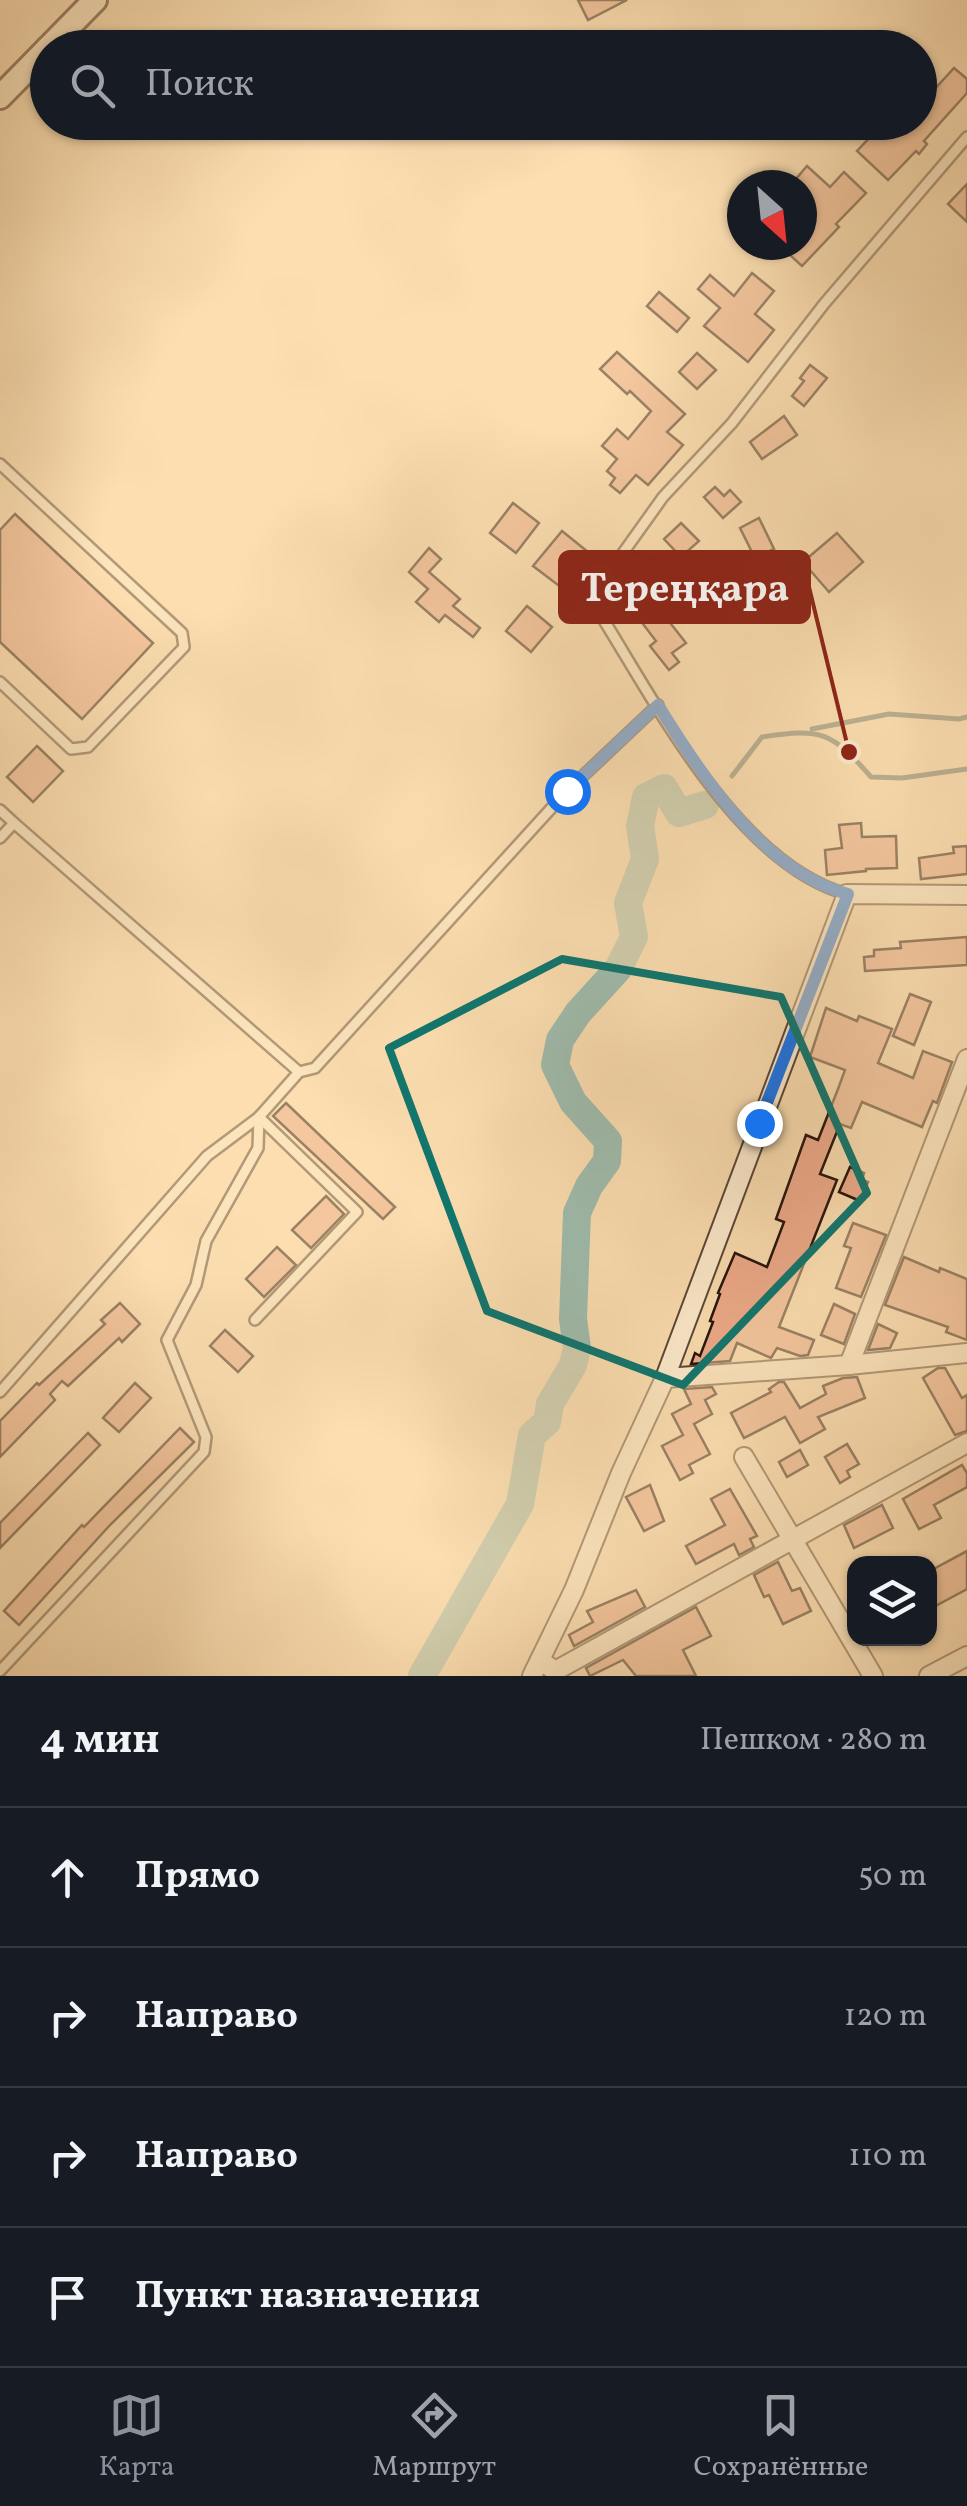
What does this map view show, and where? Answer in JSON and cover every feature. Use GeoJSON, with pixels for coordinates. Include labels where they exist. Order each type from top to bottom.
{"type":"FeatureCollection","features":[{"type":"Feature","properties":{"kind":"street"},"geometry":{"type":"LineString","coordinates":[[65,30],[94,0]]}},
{"type":"Feature","properties":{"kind":"street"},"geometry":{"type":"LineString","coordinates":[[0,97],[30,66]]}},
{"type":"Feature","properties":{"kind":"street"},"geometry":{"type":"LineString","coordinates":[[967,895],[848,894],[665,1378],[574,1590],[536,1668],[555,1672],[967,1444]]}},
{"type":"Feature","properties":{"kind":"street"},"geometry":{"type":"LineString","coordinates":[[849,1365],[967,1059]]}},
{"type":"Feature","properties":{"kind":"street"},"geometry":{"type":"LineString","coordinates":[[665,1378],[967,1353]]}},
{"type":"Feature","properties":{"kind":"street"},"geometry":{"type":"LineString","coordinates":[[744,1457],[873,1676]]}},
{"type":"Feature","properties":{"kind":"street"},"geometry":{"type":"LineString","coordinates":[[929,1676],[967,1656]]}},
{"type":"Feature","properties":{"kind":"lane"},"geometry":{"type":"LineString","coordinates":[[848,894],[820,887],[775,854],[695,766],[600,614],[598,588],[663,497],[732,423],[824,304],[967,137]]}},
{"type":"Feature","properties":{"kind":"lane"},"geometry":{"type":"LineString","coordinates":[[0,464],[182,632],[184,647],[88,748],[71,749],[0,682]]}},
{"type":"Feature","properties":{"kind":"lane"},"geometry":{"type":"LineString","coordinates":[[0,1392],[207,1156],[259,1117],[299,1072],[315,1068],[567,791],[658,705]]}},
{"type":"Feature","properties":{"kind":"lane"},"geometry":{"type":"LineString","coordinates":[[0,810],[299,1072]]}},
{"type":"Feature","properties":{"kind":"lane"},"geometry":{"type":"LineString","coordinates":[[0,838],[14,823]]}},
{"type":"Feature","properties":{"kind":"lane"},"geometry":{"type":"LineString","coordinates":[[256,1320],[357,1212],[259,1117]]}},
{"type":"Feature","properties":{"kind":"lane"},"geometry":{"type":"LineString","coordinates":[[0,1671],[204,1452],[206,1436],[167,1340],[196,1285],[206,1241],[258,1148],[259,1117]]}},
{"type":"Feature","properties":{"kind":"lane"},"geometry":{"type":"LineString","coordinates":[[0,1654],[12,1659]]}},
{"type":"Feature","properties":{"kind":"highlighted area"},"geometry":{"type":"Polygon","coordinates":[[[562,959],[781,997],[867,1193],[683,1385],[487,1311],[389,1048],[562,959]]]}},
{"type":"Feature","properties":{"kind":"building"},"geometry":{"type":"Polygon","coordinates":[[[578,0],[627,0],[588,20],[578,0]]]}},
{"type":"Feature","properties":{"kind":"building"},"geometry":{"type":"Polygon","coordinates":[[[954,68],[967,79],[967,93],[937,126],[937,87],[954,68]]]}},
{"type":"Feature","properties":{"kind":"building"},"geometry":{"type":"Polygon","coordinates":[[[867,140],[925,140],[927,144],[888,180],[857,151],[867,140]]]}},
{"type":"Feature","properties":{"kind":"building"},"geometry":{"type":"Polygon","coordinates":[[[844,172],[866,193],[836,224],[839,227],[817,250],[817,175],[830,187],[844,172]]]}},
{"type":"Feature","properties":{"kind":"building"},"geometry":{"type":"Polygon","coordinates":[[[967,184],[967,222],[948,204],[967,184]]]}},
{"type":"Feature","properties":{"kind":"building"},"geometry":{"type":"Polygon","coordinates":[[[752,273],[774,291],[755,314],[774,330],[748,362],[704,326],[720,308],[698,289],[710,275],[734,296],[752,273]]]}},
{"type":"Feature","properties":{"kind":"building"},"geometry":{"type":"Polygon","coordinates":[[[659,292],[689,318],[677,332],[647,306],[659,292]]]}},
{"type":"Feature","properties":{"kind":"building"},"geometry":{"type":"Polygon","coordinates":[[[617,352],[685,414],[667,432],[683,445],[648,485],[636,475],[620,493],[610,485],[615,478],[607,471],[617,459],[602,446],[617,429],[628,439],[651,411],[600,369],[617,352]]]}},
{"type":"Feature","properties":{"kind":"building"},"geometry":{"type":"Polygon","coordinates":[[[697,353],[716,370],[697,389],[679,372],[697,353]]]}},
{"type":"Feature","properties":{"kind":"building"},"geometry":{"type":"Polygon","coordinates":[[[810,365],[827,378],[804,406],[792,396],[810,365]]]}},
{"type":"Feature","properties":{"kind":"building"},"geometry":{"type":"Polygon","coordinates":[[[784,416],[797,435],[762,459],[750,442],[784,416]]]}},
{"type":"Feature","properties":{"kind":"building"},"geometry":{"type":"Polygon","coordinates":[[[715,487],[724,496],[730,490],[741,502],[723,518],[704,497],[715,487]]]}},
{"type":"Feature","properties":{"kind":"building"},"geometry":{"type":"Polygon","coordinates":[[[513,503],[539,523],[516,553],[490,533],[513,503]]]}},
{"type":"Feature","properties":{"kind":"building"},"geometry":{"type":"Polygon","coordinates":[[[15,514],[153,643],[82,719],[0,642],[0,530],[15,514]]]}},
{"type":"Feature","properties":{"kind":"building"},"geometry":{"type":"Polygon","coordinates":[[[759,518],[774,549],[755,558],[740,528],[759,518]]]}},
{"type":"Feature","properties":{"kind":"building"},"geometry":{"type":"Polygon","coordinates":[[[681,523],[699,541],[681,557],[664,539],[681,523]]]}},
{"type":"Feature","properties":{"kind":"building"},"geometry":{"type":"Polygon","coordinates":[[[562,531],[588,552],[562,588],[533,566],[562,531]]]}},
{"type":"Feature","properties":{"kind":"building"},"geometry":{"type":"Polygon","coordinates":[[[837,533],[863,562],[829,592],[803,562],[837,533]]]}},
{"type":"Feature","properties":{"kind":"building"},"geometry":{"type":"Polygon","coordinates":[[[429,548],[441,559],[429,572],[460,599],[453,606],[480,628],[473,637],[445,615],[439,622],[416,602],[428,589],[409,572],[429,548]]]}},
{"type":"Feature","properties":{"kind":"building"},"geometry":{"type":"Polygon","coordinates":[[[527,606],[552,627],[531,652],[506,631],[527,606]]]}},
{"type":"Feature","properties":{"kind":"building"},"geometry":{"type":"Polygon","coordinates":[[[660,610],[686,643],[672,653],[679,662],[669,670],[650,646],[656,641],[643,624],[660,610]]]}},
{"type":"Feature","properties":{"kind":"building"},"geometry":{"type":"Polygon","coordinates":[[[37,746],[63,771],[33,802],[7,777],[37,746]]]}},
{"type":"Feature","properties":{"kind":"building"},"geometry":{"type":"Polygon","coordinates":[[[861,823],[862,837],[896,836],[897,868],[827,875],[825,850],[842,848],[839,825],[861,823]]]}},
{"type":"Feature","properties":{"kind":"building"},"geometry":{"type":"Polygon","coordinates":[[[967,846],[967,874],[921,879],[919,858],[954,853],[953,847],[967,846]]]}},
{"type":"Feature","properties":{"kind":"building"},"geometry":{"type":"Polygon","coordinates":[[[967,937],[967,965],[865,971],[864,957],[874,956],[874,950],[901,948],[900,942],[967,937]]]}},
{"type":"Feature","properties":{"kind":"building"},"geometry":{"type":"Polygon","coordinates":[[[910,994],[931,1002],[914,1045],[893,1036],[910,994]]]}},
{"type":"Feature","properties":{"kind":"building"},"geometry":{"type":"Polygon","coordinates":[[[826,1008],[892,1029],[878,1063],[913,1078],[923,1051],[952,1062],[937,1103],[933,1101],[922,1127],[862,1102],[851,1128],[840,1124],[820,1174],[837,1180],[779,1327],[814,1340],[808,1355],[777,1348],[771,1358],[737,1343],[730,1361],[691,1364],[695,1353],[700,1356],[713,1322],[710,1321],[718,1293],[735,1253],[767,1267],[784,1222],[776,1219],[806,1135],[818,1140],[838,1089],[845,1070],[810,1057],[826,1008]]]}},
{"type":"Feature","properties":{"kind":"building"},"geometry":{"type":"Polygon","coordinates":[[[286,1103],[395,1207],[383,1219],[273,1116],[286,1103]]]}},
{"type":"Feature","properties":{"kind":"building"},"geometry":{"type":"Polygon","coordinates":[[[850,1167],[864,1173],[862,1180],[868,1182],[860,1201],[839,1192],[850,1167]]]}},
{"type":"Feature","properties":{"kind":"building"},"geometry":{"type":"Polygon","coordinates":[[[326,1196],[344,1214],[311,1248],[292,1230],[326,1196]]]}},
{"type":"Feature","properties":{"kind":"building"},"geometry":{"type":"Polygon","coordinates":[[[853,1223],[886,1235],[861,1297],[836,1288],[851,1248],[844,1246],[853,1223]]]}},
{"type":"Feature","properties":{"kind":"building"},"geometry":{"type":"Polygon","coordinates":[[[277,1247],[296,1265],[264,1297],[246,1279],[277,1247]]]}},
{"type":"Feature","properties":{"kind":"building"},"geometry":{"type":"Polygon","coordinates":[[[904,1257],[967,1279],[967,1340],[946,1332],[948,1327],[885,1305],[904,1257]]]}},
{"type":"Feature","properties":{"kind":"building"},"geometry":{"type":"Polygon","coordinates":[[[120,1303],[140,1324],[122,1342],[119,1338],[68,1386],[62,1381],[50,1394],[55,1400],[0,1457],[0,1421],[105,1324],[101,1320],[120,1303]]]}},
{"type":"Feature","properties":{"kind":"building"},"geometry":{"type":"Polygon","coordinates":[[[834,1304],[855,1314],[844,1344],[821,1335],[834,1304]]]}},
{"type":"Feature","properties":{"kind":"building"},"geometry":{"type":"Polygon","coordinates":[[[878,1324],[897,1333],[890,1348],[868,1350],[878,1324]]]}},
{"type":"Feature","properties":{"kind":"building"},"geometry":{"type":"Polygon","coordinates":[[[225,1330],[253,1356],[238,1372],[210,1346],[225,1330]]]}},
{"type":"Feature","properties":{"kind":"building"},"geometry":{"type":"Polygon","coordinates":[[[945,1368],[962,1398],[967,1395],[967,1431],[955,1435],[923,1378],[945,1368]]]}},
{"type":"Feature","properties":{"kind":"building"},"geometry":{"type":"Polygon","coordinates":[[[857,1377],[865,1398],[818,1417],[825,1429],[800,1443],[785,1417],[744,1438],[731,1413],[771,1392],[769,1389],[779,1382],[784,1382],[800,1408],[826,1394],[823,1386],[857,1377]]]}},
{"type":"Feature","properties":{"kind":"building"},"geometry":{"type":"Polygon","coordinates":[[[135,1383],[151,1398],[119,1432],[103,1418],[135,1383]]]}},
{"type":"Feature","properties":{"kind":"building"},"geometry":{"type":"Polygon","coordinates":[[[712,1387],[716,1394],[705,1400],[712,1414],[694,1424],[710,1454],[689,1465],[693,1473],[680,1480],[662,1446],[683,1435],[672,1414],[691,1404],[684,1389],[712,1387]]]}},
{"type":"Feature","properties":{"kind":"building"},"geometry":{"type":"Polygon","coordinates":[[[180,1428],[194,1442],[110,1525],[19,1625],[4,1611],[82,1525],[180,1428]]]}},
{"type":"Feature","properties":{"kind":"building"},"geometry":{"type":"Polygon","coordinates":[[[88,1433],[100,1445],[0,1548],[0,1523],[88,1433]]]}},
{"type":"Feature","properties":{"kind":"building"},"geometry":{"type":"Polygon","coordinates":[[[847,1444],[859,1464],[847,1471],[850,1477],[840,1483],[825,1457],[847,1444]]]}},
{"type":"Feature","properties":{"kind":"building"},"geometry":{"type":"Polygon","coordinates":[[[800,1450],[808,1465],[787,1477],[779,1462],[800,1450]]]}},
{"type":"Feature","properties":{"kind":"building"},"geometry":{"type":"Polygon","coordinates":[[[962,1465],[967,1473],[967,1487],[934,1505],[941,1518],[919,1529],[903,1499],[962,1465]]]}},
{"type":"Feature","properties":{"kind":"building"},"geometry":{"type":"Polygon","coordinates":[[[650,1485],[664,1521],[644,1531],[626,1497],[650,1485]]]}},
{"type":"Feature","properties":{"kind":"building"},"geometry":{"type":"Polygon","coordinates":[[[730,1489],[757,1536],[750,1539],[754,1547],[739,1555],[734,1544],[696,1564],[686,1546],[725,1525],[711,1499],[730,1489]]]}},
{"type":"Feature","properties":{"kind":"building"},"geometry":{"type":"Polygon","coordinates":[[[882,1505],[893,1528],[854,1548],[844,1525],[882,1505]]]}},
{"type":"Feature","properties":{"kind":"building"},"geometry":{"type":"Polygon","coordinates":[[[967,1551],[967,1589],[937,1605],[937,1567],[967,1551]]]}},
{"type":"Feature","properties":{"kind":"building"},"geometry":{"type":"Polygon","coordinates":[[[778,1562],[792,1591],[800,1588],[811,1611],[783,1624],[754,1575],[778,1562]]]}},
{"type":"Feature","properties":{"kind":"building"},"geometry":{"type":"Polygon","coordinates":[[[636,1590],[645,1607],[574,1646],[569,1635],[593,1622],[587,1611],[636,1590]]]}},
{"type":"Feature","properties":{"kind":"building"},"geometry":{"type":"Polygon","coordinates":[[[696,1607],[711,1636],[683,1650],[696,1676],[636,1676],[623,1660],[590,1676],[586,1668],[696,1607]]]}},
{"type":"Feature","properties":{"kind":"waterway"},"geometry":{"type":"LineString","coordinates":[[812,729],[889,714],[967,717]]}},
{"type":"Feature","properties":{"kind":"waterway"},"geometry":{"type":"LineString","coordinates":[[732,776],[762,737],[798,733],[824,736],[834,742],[871,777],[902,778],[967,769]]}},
{"type":"Feature","properties":{"kind":"waterway"},"geometry":{"type":"LineString","coordinates":[[422,1676],[520,1504],[532,1435],[547,1422],[550,1404],[573,1365],[577,1348],[573,1319],[577,1213],[589,1186],[607,1161],[608,1141],[573,1102],[555,1065],[560,1040],[578,1013],[618,969],[634,937],[628,903],[645,859],[640,826],[646,797],[664,788],[679,813],[705,805]]}},
{"type":"Feature","properties":{"kind":"place","name":"Тереңқара"},"geometry":{"type":"Point","coordinates":[849,752]}},
{"type":"Feature","properties":{"kind":"route"},"geometry":{"type":"LineString","coordinates":[[567,791],[658,705],[695,766],[775,854],[820,887],[848,894],[759,1123]]}}]}
